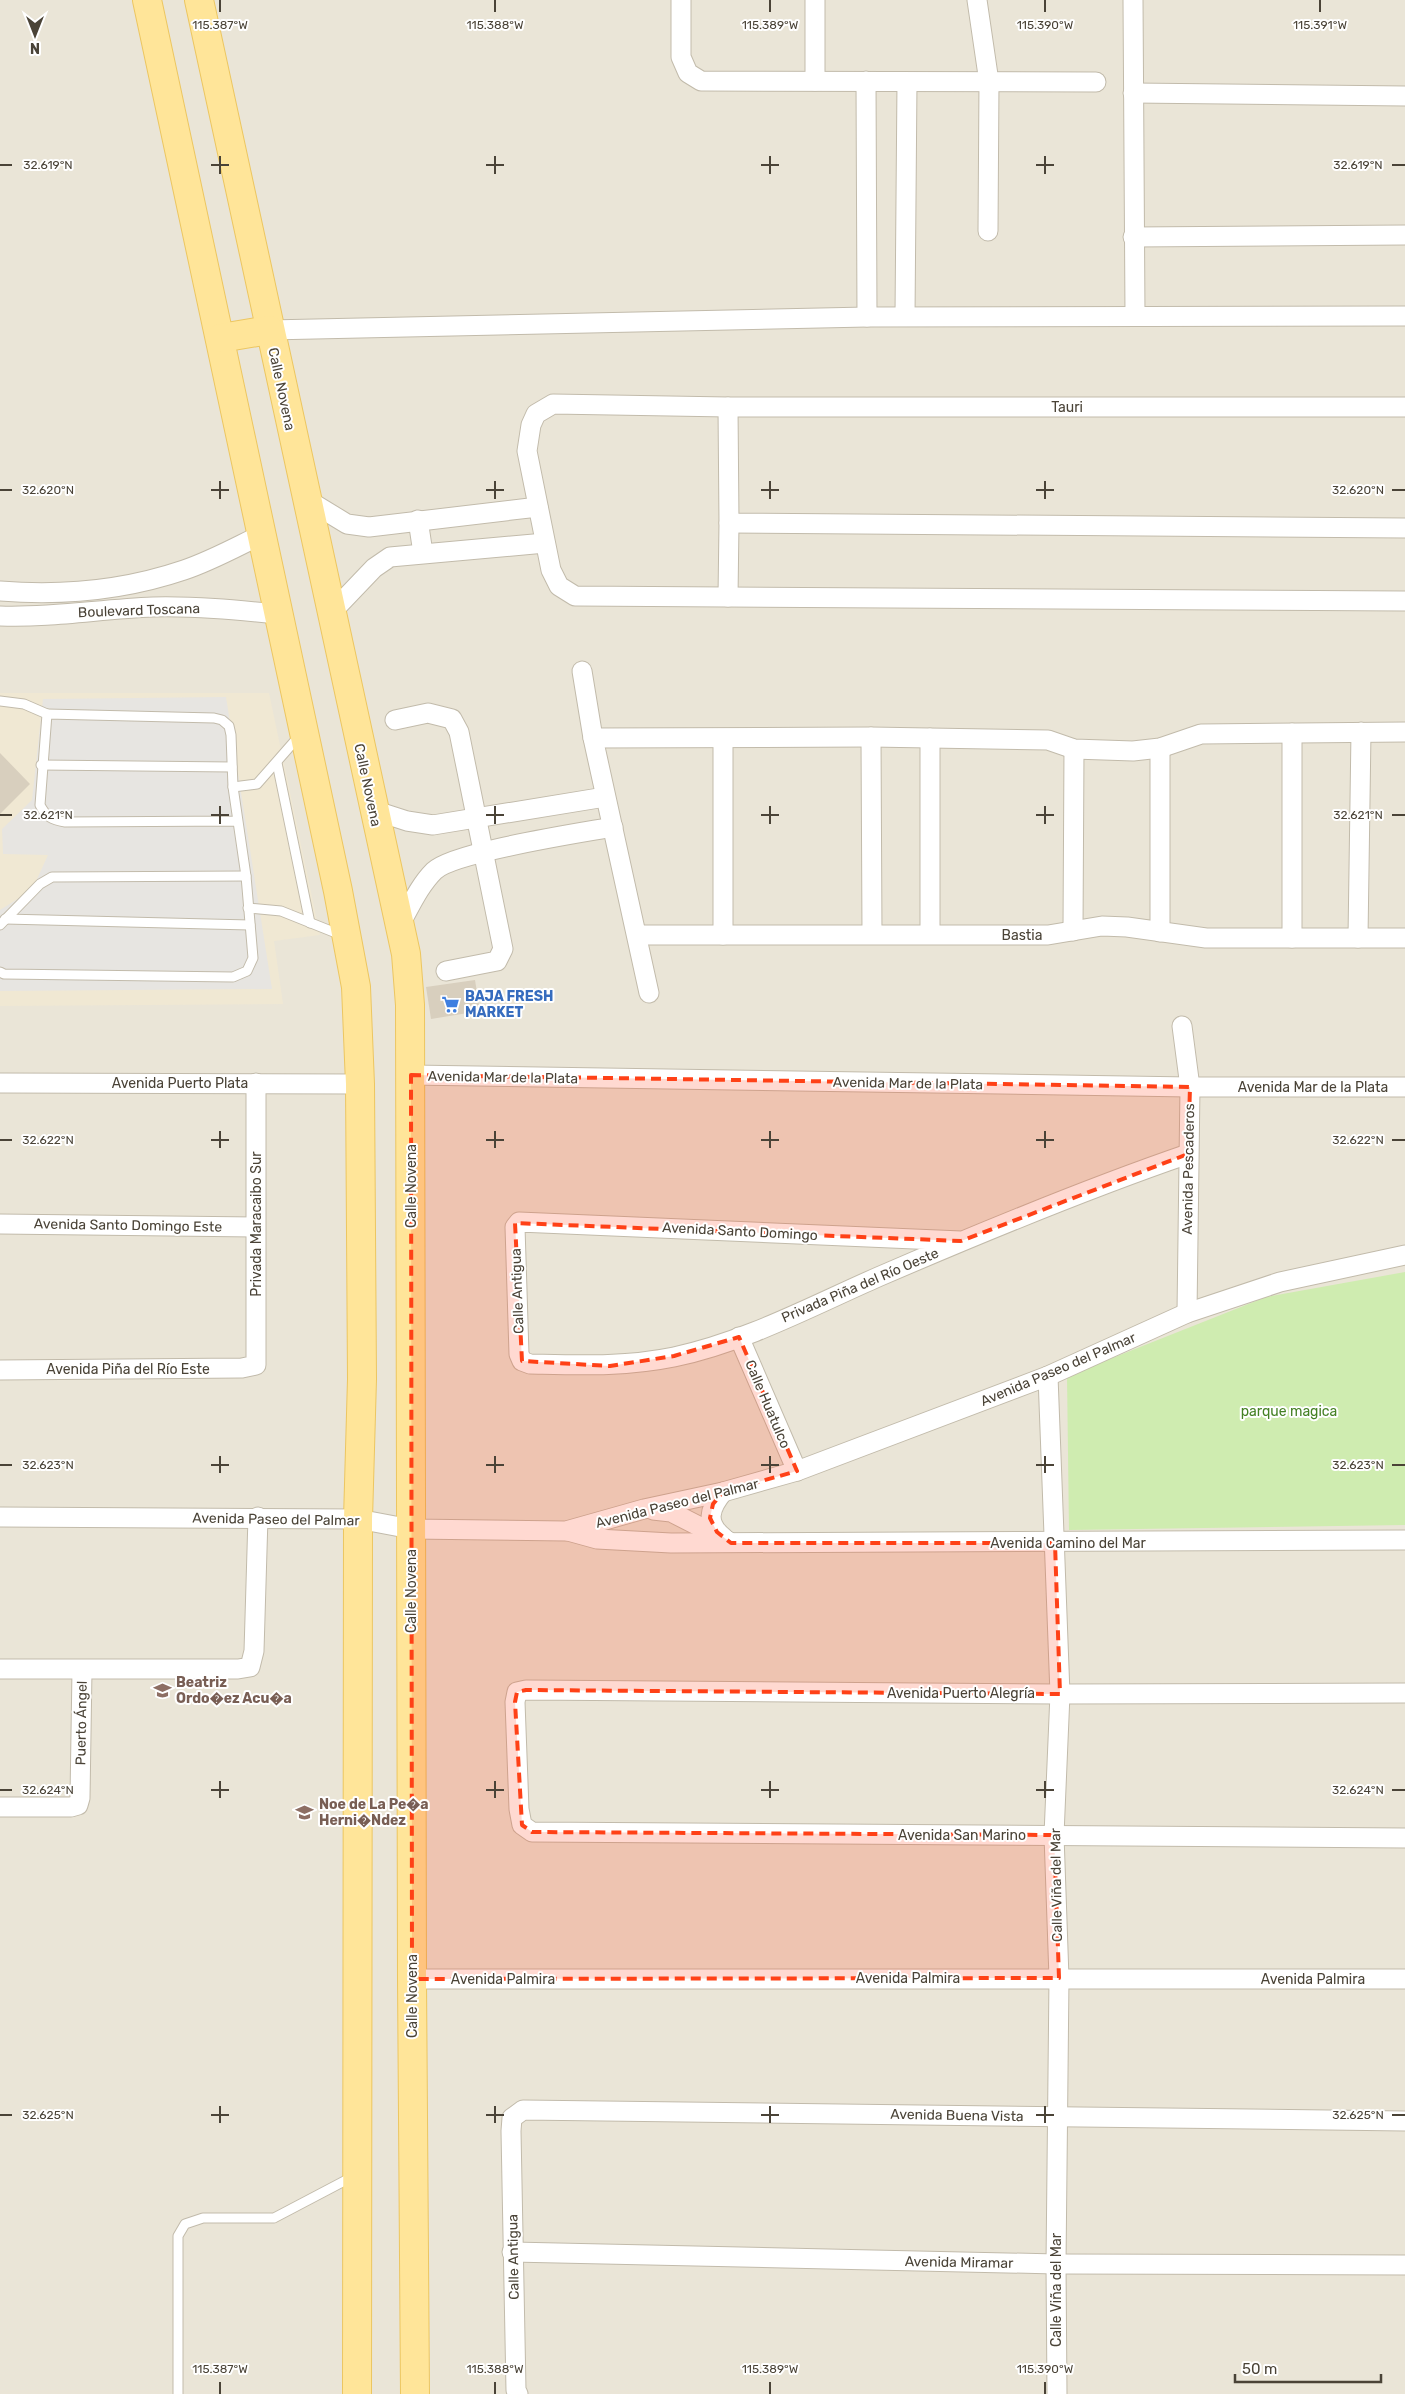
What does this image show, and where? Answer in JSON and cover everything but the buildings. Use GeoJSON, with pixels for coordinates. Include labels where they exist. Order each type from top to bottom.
{"type":"FeatureCollection","features":[{"type":"Feature","properties":{"kind":"main road"},"geometry":{"type":"LineString","coordinates":[[147,0],[221,338],[356,987],[360,1084],[362,1379],[358,1519],[357,2394]]}},
{"type":"Feature","properties":{"kind":"main road","name":"Calle Novena"},"geometry":{"type":"LineString","coordinates":[[198,0],[373,810],[406,954],[410,1004],[411,1075],[412,1979],[415,2394]]}},
{"type":"Feature","properties":{"kind":"main road"},"geometry":{"type":"LineString","coordinates":[[221,338],[269,330]]}},
{"type":"Feature","properties":{"kind":"street"},"geometry":{"type":"LineString","coordinates":[[681,0],[681,57],[688,73],[701,81],[1096,82]]}},
{"type":"Feature","properties":{"kind":"street"},"geometry":{"type":"LineString","coordinates":[[815,0],[815,81]]}},
{"type":"Feature","properties":{"kind":"street"},"geometry":{"type":"LineString","coordinates":[[977,0],[988,82],[988,231]]}},
{"type":"Feature","properties":{"kind":"street"},"geometry":{"type":"LineString","coordinates":[[1133,0],[1134,315]]}},
{"type":"Feature","properties":{"kind":"street"},"geometry":{"type":"LineString","coordinates":[[866,81],[867,317]]}},
{"type":"Feature","properties":{"kind":"street"},"geometry":{"type":"LineString","coordinates":[[905,316],[906,82]]}},
{"type":"Feature","properties":{"kind":"street"},"geometry":{"type":"LineString","coordinates":[[1133,93],[1405,96]]}},
{"type":"Feature","properties":{"kind":"street"},"geometry":{"type":"LineString","coordinates":[[1133,237],[1405,235]]}},
{"type":"Feature","properties":{"kind":"street"},"geometry":{"type":"LineString","coordinates":[[269,330],[905,316],[1405,316]]}},
{"type":"Feature","properties":{"kind":"street","name":"Tauri"},"geometry":{"type":"LineString","coordinates":[[1405,407],[728,407],[553,404],[536,414],[531,425],[527,451],[551,570],[559,586],[575,596],[1405,601]]}},
{"type":"Feature","properties":{"kind":"street"},"geometry":{"type":"LineString","coordinates":[[728,407],[730,523],[728,597]]}},
{"type":"Feature","properties":{"kind":"street"},"geometry":{"type":"LineString","coordinates":[[306,499],[347,524],[370,527],[538,507]]}},
{"type":"Feature","properties":{"kind":"street"},"geometry":{"type":"LineString","coordinates":[[418,520],[423,553]]}},
{"type":"Feature","properties":{"kind":"street"},"geometry":{"type":"LineString","coordinates":[[730,523],[1405,528]]}},
{"type":"Feature","properties":{"kind":"street","name":"Boulevard Toscana"},"geometry":{"type":"LineString","coordinates":[[0,591],[65,593],[147,581],[186,570],[261,535]]}},
{"type":"Feature","properties":{"kind":"street"},"geometry":{"type":"LineString","coordinates":[[331,613],[374,568],[390,557],[546,544]]}},
{"type":"Feature","properties":{"kind":"street"},"geometry":{"type":"LineString","coordinates":[[147,581],[151,607]]}},
{"type":"Feature","properties":{"kind":"street","name":"Boulevard Toscana"},"geometry":{"type":"LineString","coordinates":[[0,616],[32,618],[151,607],[190,606],[278,614]]}},
{"type":"Feature","properties":{"kind":"street"},"geometry":{"type":"LineString","coordinates":[[582,671],[593,738],[638,935],[649,994]]}},
{"type":"Feature","properties":{"kind":"street"},"geometry":{"type":"LineString","coordinates":[[395,720],[428,713],[452,719],[459,732],[478,818],[483,853],[503,949],[497,961],[446,971]]}},
{"type":"Feature","properties":{"kind":"street"},"geometry":{"type":"LineString","coordinates":[[1358,938],[1361,732]]}},
{"type":"Feature","properties":{"kind":"street"},"geometry":{"type":"LineString","coordinates":[[593,738],[1048,740],[1074,750],[1133,751],[1160,748],[1200,734],[1405,732]]}},
{"type":"Feature","properties":{"kind":"street"},"geometry":{"type":"LineString","coordinates":[[1292,733],[1292,938]]}},
{"type":"Feature","properties":{"kind":"street"},"geometry":{"type":"LineString","coordinates":[[871,738],[872,934]]}},
{"type":"Feature","properties":{"kind":"street"},"geometry":{"type":"LineString","coordinates":[[930,738],[930,934]]}},
{"type":"Feature","properties":{"kind":"street"},"geometry":{"type":"LineString","coordinates":[[723,739],[723,935]]}},
{"type":"Feature","properties":{"kind":"street"},"geometry":{"type":"LineString","coordinates":[[1160,748],[1160,932]]}},
{"type":"Feature","properties":{"kind":"street"},"geometry":{"type":"LineString","coordinates":[[1073,931],[1074,750]]}},
{"type":"Feature","properties":{"kind":"street"},"geometry":{"type":"LineString","coordinates":[[373,810],[407,821],[433,825],[606,797]]}},
{"type":"Feature","properties":{"kind":"street"},"geometry":{"type":"LineString","coordinates":[[399,926],[420,890],[436,869],[462,858],[483,853],[613,827]]}},
{"type":"Feature","properties":{"kind":"street","name":"Bastia"},"geometry":{"type":"LineString","coordinates":[[638,935],[1048,935],[1102,926],[1127,926],[1206,938],[1405,938]]}},
{"type":"Feature","properties":{"kind":"street","name":"Avenida Pescaderos"},"geometry":{"type":"LineString","coordinates":[[1182,1026],[1190,1087],[1187,1313]]}},
{"type":"Feature","properties":{"kind":"street","name":"Avenida Mar de la Plata"},"geometry":{"type":"LineString","coordinates":[[411,1075],[1190,1087],[1405,1087]]}},
{"type":"Feature","properties":{"kind":"street","name":"Avenida Puerto Plata"},"geometry":{"type":"LineString","coordinates":[[0,1083],[256,1082],[360,1084]]}},
{"type":"Feature","properties":{"kind":"street","name":"Privada Maracaibo Sur"},"geometry":{"type":"LineString","coordinates":[[256,1082],[256,1365]]}},
{"type":"Feature","properties":{"kind":"street","name":"Privada Piña del Río Oeste"},"geometry":{"type":"LineString","coordinates":[[522,1361],[530,1364],[610,1366],[674,1356],[739,1337],[961,1241],[1109,1181],[1188,1154]]}},
{"type":"Feature","properties":{"kind":"street","name":"Avenida Santo Domingo"},"geometry":{"type":"LineString","coordinates":[[519,1222],[961,1241]]}},
{"type":"Feature","properties":{"kind":"street","name":"Calle Antigua"},"geometry":{"type":"LineString","coordinates":[[519,1222],[515,1228],[519,1354],[522,1361]]}},
{"type":"Feature","properties":{"kind":"street","name":"Avenida Santo Domingo Este"},"geometry":{"type":"LineString","coordinates":[[0,1224],[255,1227]]}},
{"type":"Feature","properties":{"kind":"street","name":"Avenida Paseo del Palmar"},"geometry":{"type":"LineString","coordinates":[[0,1517],[358,1519],[411,1529],[566,1531],[644,1508],[723,1492],[797,1472],[1048,1376],[1187,1313],[1280,1282],[1405,1256]]}},
{"type":"Feature","properties":{"kind":"street","name":"Calle Huatulco"},"geometry":{"type":"LineString","coordinates":[[739,1337],[797,1472]]}},
{"type":"Feature","properties":{"kind":"street","name":"Avenida Piña del Río Este"},"geometry":{"type":"LineString","coordinates":[[0,1370],[242,1368],[256,1365]]}},
{"type":"Feature","properties":{"kind":"street","name":"Calle Viña del Mar"},"geometry":{"type":"LineString","coordinates":[[1048,1376],[1060,1694],[1054,1835],[1059,1978],[1056,2116],[1057,2394]]}},
{"type":"Feature","properties":{"kind":"street"},"geometry":{"type":"LineString","coordinates":[[723,1492],[713,1504],[710,1518],[716,1532],[731,1543]]}},
{"type":"Feature","properties":{"kind":"street","name":"Avenida Camino del Mar"},"geometry":{"type":"LineString","coordinates":[[644,1508],[671,1512],[731,1543]]}},
{"type":"Feature","properties":{"kind":"street"},"geometry":{"type":"LineString","coordinates":[[0,1669],[238,1669],[250,1667],[254,1650],[258,1517]]}},
{"type":"Feature","properties":{"kind":"street","name":"Avenida Camino del Mar"},"geometry":{"type":"LineString","coordinates":[[566,1531],[597,1539],[671,1543],[1055,1543],[1405,1540]]}},
{"type":"Feature","properties":{"kind":"street","name":"Puerto Ángel"},"geometry":{"type":"LineString","coordinates":[[0,1807],[71,1807],[78,1805],[80,1798],[82,1670]]}},
{"type":"Feature","properties":{"kind":"street","name":"Avenida Puerto Alegría"},"geometry":{"type":"LineString","coordinates":[[522,1825],[519,1809],[517,1692],[526,1690],[1060,1694],[1405,1693]]}},
{"type":"Feature","properties":{"kind":"street","name":"Avenida San Marino"},"geometry":{"type":"LineString","coordinates":[[522,1825],[532,1832],[1405,1838]]}},
{"type":"Feature","properties":{"kind":"street","name":"Avenida Palmira"},"geometry":{"type":"LineString","coordinates":[[412,1979],[1405,1979]]}},
{"type":"Feature","properties":{"kind":"street","name":"Avenida Buena Vista"},"geometry":{"type":"LineString","coordinates":[[512,2118],[523,2110],[1405,2121]]}},
{"type":"Feature","properties":{"kind":"street","name":"Calle Antigua"},"geometry":{"type":"LineString","coordinates":[[512,2118],[512,2252],[516,2390],[518,2394]]}},
{"type":"Feature","properties":{"kind":"street","name":"Avenida Miramar"},"geometry":{"type":"LineString","coordinates":[[512,2252],[1056,2264],[1405,2265]]}},
{"type":"Feature","properties":{"kind":"lane"},"geometry":{"type":"LineString","coordinates":[[0,701],[24,704],[47,714],[214,718],[222,720],[229,726],[233,787],[246,876],[253,958],[247,971],[233,977],[4,974],[0,972]]}},
{"type":"Feature","properties":{"kind":"lane"},"geometry":{"type":"LineString","coordinates":[[47,714],[41,765],[40,805],[45,815],[54,820],[65,822],[238,821]]}},
{"type":"Feature","properties":{"kind":"lane"},"geometry":{"type":"LineString","coordinates":[[233,787],[257,784],[304,730]]}},
{"type":"Feature","properties":{"kind":"lane"},"geometry":{"type":"LineString","coordinates":[[276,763],[310,923]]}},
{"type":"Feature","properties":{"kind":"lane"},"geometry":{"type":"LineString","coordinates":[[41,765],[232,767]]}},
{"type":"Feature","properties":{"kind":"lane"},"geometry":{"type":"LineString","coordinates":[[2,922],[40,884],[52,878],[246,876]]}},
{"type":"Feature","properties":{"kind":"lane"},"geometry":{"type":"LineString","coordinates":[[248,908],[281,911],[347,938]]}},
{"type":"Feature","properties":{"kind":"lane"},"geometry":{"type":"LineString","coordinates":[[2,922],[250,925]]}},
{"type":"Feature","properties":{"kind":"lane"},"geometry":{"type":"LineString","coordinates":[[178,2394],[178,2236],[185,2224],[203,2218],[274,2218],[357,2175]]}},
{"type":"Feature","properties":{"kind":"highlighted area"},"geometry":{"type":"Polygon","coordinates":[[[411,1075],[1190,1087],[1188,1154],[961,1241],[515,1223],[522,1361],[610,1366],[674,1356],[739,1337],[797,1471],[723,1492],[713,1504],[710,1518],[717,1532],[731,1543],[1055,1543],[1060,1694],[526,1690],[517,1692],[515,1702],[522,1825],[532,1832],[1054,1835],[1059,1978],[412,1979],[411,1075]]]}},
{"type":"Feature","properties":{"kind":"shaded area"},"geometry":{"type":"Polygon","coordinates":[[[0,0],[1405,0],[1405,2394],[0,2394],[0,0]]]}},
{"type":"Feature","properties":{"kind":"shaded area"},"geometry":{"type":"Polygon","coordinates":[[[0,693],[269,693],[320,935],[274,941],[283,1004],[0,1006],[0,693]]]}},
{"type":"Feature","properties":{"kind":"shaded area"},"geometry":{"type":"Polygon","coordinates":[[[226,697],[272,989],[0,991],[0,910],[32,890],[48,855],[3,854],[2,829],[32,800],[43,699],[226,697]]]}},
{"type":"Feature","properties":{"kind":"green space","name":"parque magica"},"geometry":{"type":"Polygon","coordinates":[[[1405,1272],[1405,1525],[1069,1530],[1067,1376],[1266,1297],[1405,1272]]]}},
{"type":"Feature","properties":{"kind":"place","name":"BAJA FRESH MARKET"},"geometry":{"type":"Point","coordinates":[451,1004]}},
{"type":"Feature","properties":{"kind":"place","name":"Beatriz Ordo�ez Acu�a"},"geometry":{"type":"Point","coordinates":[162,1690]}},
{"type":"Feature","properties":{"kind":"place","name":"Noe de La Pe�a Herni�Ndez"},"geometry":{"type":"Point","coordinates":[305,1812]}}]}
